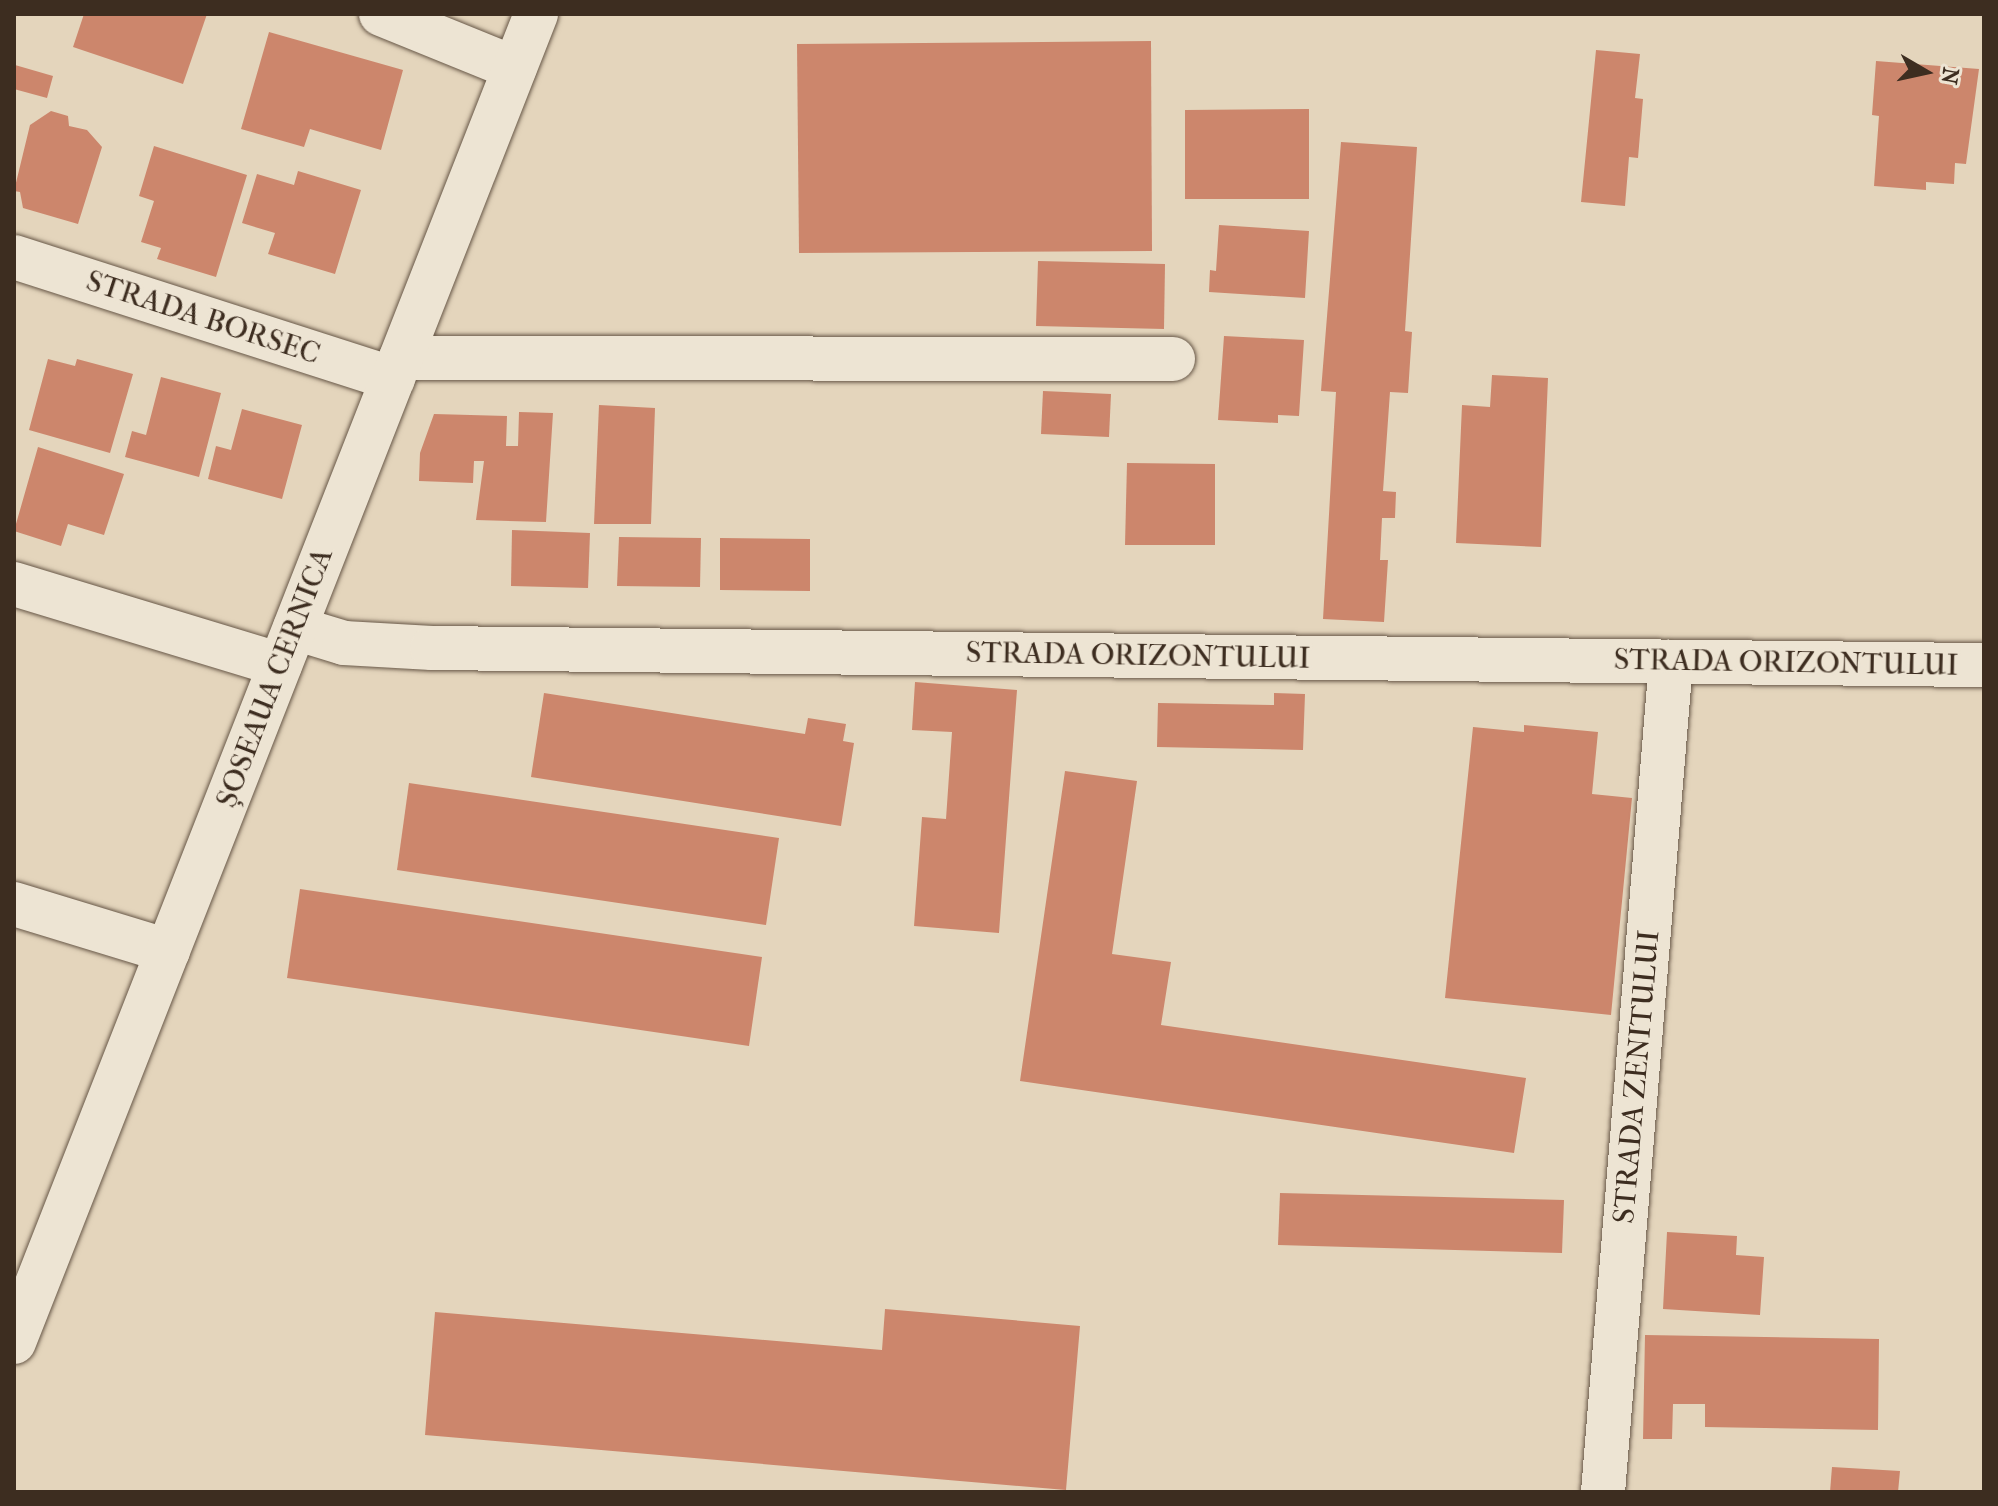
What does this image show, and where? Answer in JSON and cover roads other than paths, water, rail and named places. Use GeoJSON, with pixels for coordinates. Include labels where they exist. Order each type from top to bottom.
{"type":"FeatureCollection","features":[{"type":"Feature","properties":{"kind":"street"},"geometry":{"type":"LineString","coordinates":[[381,14],[514,68]]}},
{"type":"Feature","properties":{"kind":"street","name":"ȘOSEAUA CERNICA"},"geometry":{"type":"LineString","coordinates":[[18,1319],[168,951],[536,14]]}},
{"type":"Feature","properties":{"kind":"street","name":"STRADA BORSEC"},"geometry":{"type":"LineString","coordinates":[[14,257],[397,369],[1173,359]]}},
{"type":"Feature","properties":{"kind":"street","name":"STRADA ORIZONTULUI"},"geometry":{"type":"LineString","coordinates":[[14,584],[287,647],[344,643],[432,648],[1984,665]]}},
{"type":"Feature","properties":{"kind":"street","name":"STRADA ZENITULUI"},"geometry":{"type":"LineString","coordinates":[[1603,1492],[1671,662]]}},
{"type":"Feature","properties":{"kind":"street"},"geometry":{"type":"LineString","coordinates":[[14,904],[168,951]]}}]}
